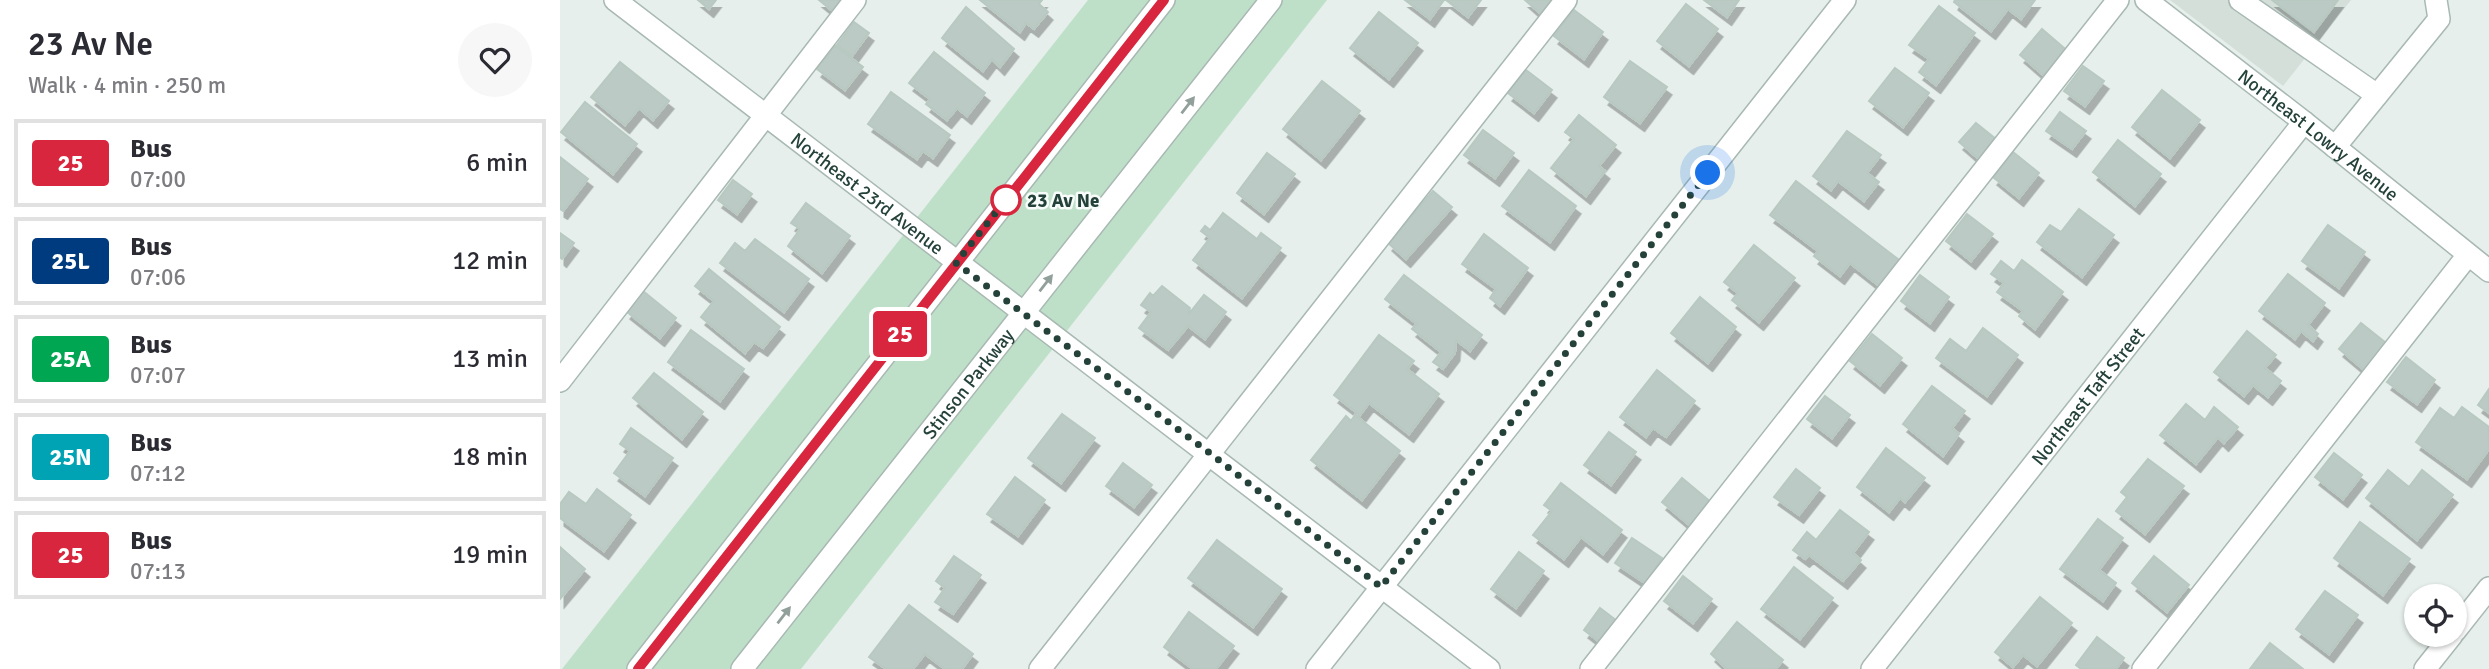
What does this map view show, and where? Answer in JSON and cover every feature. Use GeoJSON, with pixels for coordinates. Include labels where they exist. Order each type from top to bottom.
{"type":"FeatureCollection","features":[{"type":"Feature","properties":{"kind":"street","name":"Northeast 23rd Avenue"},"geometry":{"type":"LineString","coordinates":[[614,0],[1489,669]]}},
{"type":"Feature","properties":{"kind":"street"},"geometry":{"type":"LineString","coordinates":[[560,381],[855,0]]}},
{"type":"Feature","properties":{"kind":"street"},"geometry":{"type":"LineString","coordinates":[[638,669],[1164,0]]}},
{"type":"Feature","properties":{"kind":"street","name":"Stinson Parkway"},"geometry":{"type":"LineString","coordinates":[[742,669],[1271,0]]}},
{"type":"Feature","properties":{"kind":"street"},"geometry":{"type":"LineString","coordinates":[[1040,669],[1566,0]]}},
{"type":"Feature","properties":{"kind":"street"},"geometry":{"type":"LineString","coordinates":[[1317,669],[1845,0]]}},
{"type":"Feature","properties":{"kind":"street"},"geometry":{"type":"LineString","coordinates":[[1591,669],[2118,0]]}},
{"type":"Feature","properties":{"kind":"street"},"geometry":{"type":"LineString","coordinates":[[2240,0],[2377,95]]}},
{"type":"Feature","properties":{"kind":"street"},"geometry":{"type":"LineString","coordinates":[[2335,147],[2439,19],[2436,0]]}},
{"type":"Feature","properties":{"kind":"street","name":"Northeast Lowry Avenue"},"geometry":{"type":"LineString","coordinates":[[2159,4],[2489,271]]}},
{"type":"Feature","properties":{"kind":"street","name":"Northeast Taft Street"},"geometry":{"type":"LineString","coordinates":[[1872,669],[2304,122]]}},
{"type":"Feature","properties":{"kind":"street"},"geometry":{"type":"LineString","coordinates":[[2143,669],[2468,255]]}},
{"type":"Feature","properties":{"kind":"street"},"geometry":{"type":"LineString","coordinates":[[2467,616],[2489,588]]}},
{"type":"Feature","properties":{"kind":"street"},"geometry":{"type":"LineString","coordinates":[[2425,669],[2443,647]]}},
{"type":"Feature","properties":{"kind":"shaded area"},"geometry":{"type":"Polygon","coordinates":[[[2170,0],[2351,0],[2283,86],[2170,0]]]}},
{"type":"Feature","properties":{"kind":"green space"},"geometry":{"type":"Polygon","coordinates":[[[1088,0],[1327,0],[801,669],[562,669],[1088,0]]]}},
{"type":"Feature","properties":{"kind":"building"},"geometry":{"type":"Polygon","coordinates":[[[698,0],[716,0],[709,9],[698,0]]]}},
{"type":"Feature","properties":{"kind":"building"},"geometry":{"type":"Polygon","coordinates":[[[819,0],[845,0],[835,13],[819,0]]]}},
{"type":"Feature","properties":{"kind":"building"},"geometry":{"type":"Polygon","coordinates":[[[980,0],[1042,0],[1039,4],[1048,12],[1034,29],[1026,23],[1020,32],[980,0]]]}},
{"type":"Feature","properties":{"kind":"building"},"geometry":{"type":"Polygon","coordinates":[[[1405,0],[1444,0],[1430,19],[1405,0]]]}},
{"type":"Feature","properties":{"kind":"building"},"geometry":{"type":"Polygon","coordinates":[[[1446,0],[1481,0],[1468,17],[1446,0]]]}},
{"type":"Feature","properties":{"kind":"building"},"geometry":{"type":"Polygon","coordinates":[[[1525,0],[1555,0],[1542,15],[1525,0]]]}},
{"type":"Feature","properties":{"kind":"building"},"geometry":{"type":"Polygon","coordinates":[[[1704,0],[1739,0],[1727,17],[1704,0]]]}},
{"type":"Feature","properties":{"kind":"building"},"geometry":{"type":"Polygon","coordinates":[[[2035,0],[2021,19],[2008,9],[1991,31],[1954,2],[2035,0]]]}},
{"type":"Feature","properties":{"kind":"building"},"geometry":{"type":"Polygon","coordinates":[[[2272,0],[2338,0],[2314,32],[2272,0]]]}},
{"type":"Feature","properties":{"kind":"building"},"geometry":{"type":"Polygon","coordinates":[[[1686,4],[1718,29],[1689,66],[1657,41],[1686,4]]]}},
{"type":"Feature","properties":{"kind":"building"},"geometry":{"type":"Polygon","coordinates":[[[1939,6],[1975,33],[1936,85],[1919,72],[1929,59],[1909,45],[1939,6]]]}},
{"type":"Feature","properties":{"kind":"building"},"geometry":{"type":"Polygon","coordinates":[[[966,7],[1014,49],[1000,67],[992,59],[983,71],[942,38],[966,7]]]}},
{"type":"Feature","properties":{"kind":"building"},"geometry":{"type":"Polygon","coordinates":[[[1574,10],[1603,32],[1584,59],[1554,36],[1574,10]]]}},
{"type":"Feature","properties":{"kind":"building"},"geometry":{"type":"Polygon","coordinates":[[[1379,12],[1418,43],[1389,79],[1350,48],[1379,12]]]}},
{"type":"Feature","properties":{"kind":"building"},"geometry":{"type":"Polygon","coordinates":[[[854,22],[869,33],[852,56],[837,45],[854,22]]]}},
{"type":"Feature","properties":{"kind":"building"},"geometry":{"type":"Polygon","coordinates":[[[2042,29],[2070,53],[2048,79],[2020,55],[2042,29]]]}},
{"type":"Feature","properties":{"kind":"building"},"geometry":{"type":"Polygon","coordinates":[[[835,46],[863,67],[845,90],[817,69],[835,46]]]}},
{"type":"Feature","properties":{"kind":"building"},"geometry":{"type":"Polygon","coordinates":[[[934,52],[985,93],[967,116],[957,108],[947,120],[926,104],[930,99],[909,83],[934,52]]]}},
{"type":"Feature","properties":{"kind":"building"},"geometry":{"type":"Polygon","coordinates":[[[1630,61],[1667,87],[1640,123],[1604,97],[1630,61]]]}},
{"type":"Feature","properties":{"kind":"building"},"geometry":{"type":"Polygon","coordinates":[[[620,62],[669,101],[653,120],[639,108],[625,125],[591,97],[620,62]]]}},
{"type":"Feature","properties":{"kind":"building"},"geometry":{"type":"Polygon","coordinates":[[[2083,66],[2104,81],[2085,106],[2064,91],[2083,66]]]}},
{"type":"Feature","properties":{"kind":"building"},"geometry":{"type":"Polygon","coordinates":[[[1895,68],[1929,93],[1903,127],[1869,101],[1895,68]]]}},
{"type":"Feature","properties":{"kind":"building"},"geometry":{"type":"Polygon","coordinates":[[[1526,70],[1552,90],[1534,113],[1508,93],[1526,70]]]}},
{"type":"Feature","properties":{"kind":"building"},"geometry":{"type":"Polygon","coordinates":[[[1322,81],[1360,111],[1321,160],[1283,129],[1322,81]]]}},
{"type":"Feature","properties":{"kind":"building"},"geometry":{"type":"Polygon","coordinates":[[[2162,90],[2200,120],[2170,158],[2132,127],[2162,90]]]}},
{"type":"Feature","properties":{"kind":"building"},"geometry":{"type":"Polygon","coordinates":[[[891,92],[950,135],[933,158],[923,151],[917,159],[868,124],[891,92]]]}},
{"type":"Feature","properties":{"kind":"building"},"geometry":{"type":"Polygon","coordinates":[[[585,102],[637,144],[613,174],[561,132],[585,102]]]}},
{"type":"Feature","properties":{"kind":"building"},"geometry":{"type":"Polygon","coordinates":[[[2060,112],[2086,131],[2072,149],[2046,131],[2060,112]]]}},
{"type":"Feature","properties":{"kind":"building"},"geometry":{"type":"Polygon","coordinates":[[[1579,115],[1616,145],[1599,166],[1605,171],[1586,196],[1551,168],[1574,139],[1565,132],[1579,115]]]}},
{"type":"Feature","properties":{"kind":"building"},"geometry":{"type":"Polygon","coordinates":[[[1976,123],[1997,140],[1980,160],[1959,142],[1976,123]]]}},
{"type":"Feature","properties":{"kind":"building"},"geometry":{"type":"Polygon","coordinates":[[[1483,130],[1514,153],[1495,178],[1464,155],[1483,130]]]}},
{"type":"Feature","properties":{"kind":"building"},"geometry":{"type":"Polygon","coordinates":[[[1847,131],[1881,155],[1867,173],[1879,182],[1864,201],[1838,181],[1831,190],[1813,176],[1847,131]]]}},
{"type":"Feature","properties":{"kind":"building"},"geometry":{"type":"Polygon","coordinates":[[[2118,140],[2161,174],[2135,206],[2093,172],[2118,140]]]}},
{"type":"Feature","properties":{"kind":"building"},"geometry":{"type":"Polygon","coordinates":[[[2013,152],[2039,173],[2019,198],[1993,177],[2013,152]]]}},
{"type":"Feature","properties":{"kind":"building"},"geometry":{"type":"Polygon","coordinates":[[[1267,153],[1295,174],[1264,214],[1237,193],[1267,153]]]}},
{"type":"Feature","properties":{"kind":"building"},"geometry":{"type":"Polygon","coordinates":[[[560,157],[588,179],[563,211],[560,209],[560,157]]]}},
{"type":"Feature","properties":{"kind":"building"},"geometry":{"type":"Polygon","coordinates":[[[1529,170],[1576,206],[1550,242],[1502,206],[1529,170]]]}},
{"type":"Feature","properties":{"kind":"building"},"geometry":{"type":"Polygon","coordinates":[[[733,180],[752,194],[737,214],[718,200],[733,180]]]}},
{"type":"Feature","properties":{"kind":"building"},"geometry":{"type":"Polygon","coordinates":[[[1796,181],[1903,263],[1883,289],[1850,263],[1840,276],[1814,256],[1818,251],[1770,215],[1796,181]]]}},
{"type":"Feature","properties":{"kind":"building"},"geometry":{"type":"Polygon","coordinates":[[[1433,191],[1452,207],[1406,259],[1388,243],[1433,191]]]}},
{"type":"Feature","properties":{"kind":"building"},"geometry":{"type":"Polygon","coordinates":[[[806,203],[850,236],[822,273],[788,246],[800,229],[791,223],[806,203]]]}},
{"type":"Feature","properties":{"kind":"building"},"geometry":{"type":"Polygon","coordinates":[[[2079,209],[2114,235],[2082,277],[2037,242],[2050,225],[2061,232],[2079,209]]]}},
{"type":"Feature","properties":{"kind":"building"},"geometry":{"type":"Polygon","coordinates":[[[1223,213],[1257,239],[1261,233],[1281,248],[1242,298],[1193,260],[1210,238],[1201,231],[1205,226],[1210,230],[1223,213]]]}},
{"type":"Feature","properties":{"kind":"building"},"geometry":{"type":"Polygon","coordinates":[[[1967,214],[1993,234],[1971,261],[1946,241],[1967,214]]]}},
{"type":"Feature","properties":{"kind":"building"},"geometry":{"type":"Polygon","coordinates":[[[2328,225],[2365,252],[2339,288],[2302,261],[2328,225]]]}},
{"type":"Feature","properties":{"kind":"building"},"geometry":{"type":"Polygon","coordinates":[[[560,233],[574,243],[562,259],[560,257],[560,233]]]}},
{"type":"Feature","properties":{"kind":"building"},"geometry":{"type":"Polygon","coordinates":[[[1484,234],[1528,268],[1500,306],[1490,298],[1496,289],[1462,264],[1484,234]]]}},
{"type":"Feature","properties":{"kind":"building"},"geometry":{"type":"Polygon","coordinates":[[[755,239],[809,279],[784,312],[720,263],[735,243],[745,251],[755,239]]]}},
{"type":"Feature","properties":{"kind":"building"},"geometry":{"type":"Polygon","coordinates":[[[1754,245],[1795,278],[1759,322],[1732,300],[1738,293],[1724,282],[1754,245]]]}},
{"type":"Feature","properties":{"kind":"building"},"geometry":{"type":"Polygon","coordinates":[[[2022,260],[2063,292],[2035,329],[2019,316],[2023,311],[1997,292],[2004,283],[1991,274],[2001,261],[2014,271],[2022,260]]]}},
{"type":"Feature","properties":{"kind":"building"},"geometry":{"type":"Polygon","coordinates":[[[709,269],[780,327],[763,348],[754,342],[745,353],[701,317],[714,301],[695,286],[709,269]]]}},
{"type":"Feature","properties":{"kind":"building"},"geometry":{"type":"Polygon","coordinates":[[[2288,274],[2325,303],[2308,325],[2318,334],[2313,341],[2301,331],[2295,339],[2259,311],[2288,274]]]}},
{"type":"Feature","properties":{"kind":"building"},"geometry":{"type":"Polygon","coordinates":[[[1404,275],[1482,335],[1470,351],[1456,340],[1455,353],[1443,369],[1433,362],[1441,352],[1412,329],[1417,324],[1385,299],[1404,275]]]}},
{"type":"Feature","properties":{"kind":"building"},"geometry":{"type":"Polygon","coordinates":[[[1920,275],[1949,297],[1930,323],[1901,301],[1920,275]]]}},
{"type":"Feature","properties":{"kind":"building"},"geometry":{"type":"Polygon","coordinates":[[[1162,286],[1190,308],[1188,315],[1204,295],[1226,312],[1205,339],[1188,326],[1168,350],[1139,328],[1151,312],[1141,305],[1150,293],[1153,296],[1162,286]]]}},
{"type":"Feature","properties":{"kind":"building"},"geometry":{"type":"Polygon","coordinates":[[[643,291],[676,318],[660,338],[626,311],[643,291]]]}},
{"type":"Feature","properties":{"kind":"building"},"geometry":{"type":"Polygon","coordinates":[[[1700,297],[1736,327],[1708,363],[1671,333],[1700,297]]]}},
{"type":"Feature","properties":{"kind":"building"},"geometry":{"type":"Polygon","coordinates":[[[2361,323],[2391,347],[2369,374],[2339,349],[2361,323]]]}},
{"type":"Feature","properties":{"kind":"building"},"geometry":{"type":"Polygon","coordinates":[[[1983,328],[2018,355],[1987,396],[1936,358],[1950,339],[1966,351],[1983,328]]]}},
{"type":"Feature","properties":{"kind":"building"},"geometry":{"type":"Polygon","coordinates":[[[691,330],[744,369],[720,401],[668,362],[691,330]]]}},
{"type":"Feature","properties":{"kind":"building"},"geometry":{"type":"Polygon","coordinates":[[[2247,331],[2276,355],[2265,368],[2281,381],[2268,397],[2253,385],[2244,396],[2214,372],[2247,331]]]}},
{"type":"Feature","properties":{"kind":"building"},"geometry":{"type":"Polygon","coordinates":[[[1872,334],[1902,358],[1880,385],[1850,361],[1872,334]]]}},
{"type":"Feature","properties":{"kind":"building"},"geometry":{"type":"Polygon","coordinates":[[[1379,335],[1414,361],[1407,369],[1439,394],[1409,434],[1369,403],[1360,415],[1334,395],[1379,335]]]}},
{"type":"Feature","properties":{"kind":"building"},"geometry":{"type":"Polygon","coordinates":[[[2406,357],[2435,380],[2417,404],[2387,382],[2406,357]]]}},
{"type":"Feature","properties":{"kind":"building"},"geometry":{"type":"Polygon","coordinates":[[[1657,370],[1695,401],[1666,437],[1653,428],[1646,437],[1620,417],[1657,370]]]}},
{"type":"Feature","properties":{"kind":"building"},"geometry":{"type":"Polygon","coordinates":[[[654,373],[703,412],[682,439],[633,398],[654,373]]]}},
{"type":"Feature","properties":{"kind":"building"},"geometry":{"type":"Polygon","coordinates":[[[1932,386],[1965,411],[1952,428],[1959,434],[1943,456],[1903,424],[1932,386]]]}},
{"type":"Feature","properties":{"kind":"building"},"geometry":{"type":"Polygon","coordinates":[[[2489,389],[2489,413],[2478,405],[2489,389]]]}},
{"type":"Feature","properties":{"kind":"building"},"geometry":{"type":"Polygon","coordinates":[[[1825,396],[1850,415],[1832,438],[1807,419],[1825,396]]]}},
{"type":"Feature","properties":{"kind":"building"},"geometry":{"type":"Polygon","coordinates":[[[2186,404],[2205,420],[2214,407],[2238,427],[2224,443],[2218,437],[2196,464],[2160,435],[2186,404]]]}},
{"type":"Feature","properties":{"kind":"building"},"geometry":{"type":"Polygon","coordinates":[[[2462,407],[2489,427],[2489,449],[2467,479],[2416,442],[2440,408],[2454,418],[2462,407]]]}},
{"type":"Feature","properties":{"kind":"building"},"geometry":{"type":"Polygon","coordinates":[[[1062,414],[1095,438],[1061,483],[1028,458],[1062,414]]]}},
{"type":"Feature","properties":{"kind":"building"},"geometry":{"type":"Polygon","coordinates":[[[1355,415],[1400,451],[1362,500],[1311,460],[1346,416],[1351,421],[1355,415]]]}},
{"type":"Feature","properties":{"kind":"building"},"geometry":{"type":"Polygon","coordinates":[[[631,428],[673,458],[645,496],[614,473],[630,451],[620,444],[631,428]]]}},
{"type":"Feature","properties":{"kind":"building"},"geometry":{"type":"Polygon","coordinates":[[[1609,432],[1636,452],[1611,485],[1584,465],[1609,432]]]}},
{"type":"Feature","properties":{"kind":"building"},"geometry":{"type":"Polygon","coordinates":[[[1886,448],[1925,478],[1905,502],[1900,498],[1889,512],[1857,487],[1886,448]]]}},
{"type":"Feature","properties":{"kind":"building"},"geometry":{"type":"Polygon","coordinates":[[[2334,453],[2362,475],[2343,499],[2315,477],[2334,453]]]}},
{"type":"Feature","properties":{"kind":"building"},"geometry":{"type":"Polygon","coordinates":[[[2148,459],[2184,486],[2145,534],[2116,511],[2127,497],[2121,492],[2148,459]]]}},
{"type":"Feature","properties":{"kind":"building"},"geometry":{"type":"Polygon","coordinates":[[[1123,463],[1152,485],[1134,507],[1106,486],[1123,463]]]}},
{"type":"Feature","properties":{"kind":"building"},"geometry":{"type":"Polygon","coordinates":[[[1796,469],[1820,488],[1799,515],[1774,497],[1796,469]]]}},
{"type":"Feature","properties":{"kind":"building"},"geometry":{"type":"Polygon","coordinates":[[[2388,470],[2409,487],[2422,470],[2453,495],[2417,540],[2366,498],[2388,470]]]}},
{"type":"Feature","properties":{"kind":"building"},"geometry":{"type":"Polygon","coordinates":[[[1015,477],[1045,500],[1018,536],[987,514],[1015,477]]]}},
{"type":"Feature","properties":{"kind":"building"},"geometry":{"type":"Polygon","coordinates":[[[1682,478],[1713,504],[1693,528],[1662,502],[1682,478]]]}},
{"type":"Feature","properties":{"kind":"building"},"geometry":{"type":"Polygon","coordinates":[[[1561,483],[1622,530],[1603,554],[1581,537],[1564,559],[1533,535],[1552,511],[1544,505],[1561,483]]]}},
{"type":"Feature","properties":{"kind":"building"},"geometry":{"type":"Polygon","coordinates":[[[597,489],[631,515],[604,551],[560,518],[560,504],[569,492],[586,504],[597,489]]]}},
{"type":"Feature","properties":{"kind":"building"},"geometry":{"type":"Polygon","coordinates":[[[1840,510],[1869,532],[1853,553],[1861,560],[1843,581],[1809,555],[1805,559],[1793,550],[1807,532],[1816,540],[1840,510]]]}},
{"type":"Feature","properties":{"kind":"building"},"geometry":{"type":"Polygon","coordinates":[[[2098,519],[2123,538],[2099,570],[2116,583],[2103,601],[2060,569],[2098,519]]]}},
{"type":"Feature","properties":{"kind":"building"},"geometry":{"type":"Polygon","coordinates":[[[2360,522],[2410,559],[2383,595],[2334,558],[2360,522]]]}},
{"type":"Feature","properties":{"kind":"building"},"geometry":{"type":"Polygon","coordinates":[[[1632,538],[1662,558],[1645,583],[1615,563],[1632,538]]]}},
{"type":"Feature","properties":{"kind":"building"},"geometry":{"type":"Polygon","coordinates":[[[1217,540],[1282,589],[1253,627],[1188,578],[1217,540]]]}},
{"type":"Feature","properties":{"kind":"building"},"geometry":{"type":"Polygon","coordinates":[[[560,547],[585,569],[560,599],[560,547]]]}},
{"type":"Feature","properties":{"kind":"building"},"geometry":{"type":"Polygon","coordinates":[[[1519,552],[1544,571],[1516,608],[1491,589],[1519,552]]]}},
{"type":"Feature","properties":{"kind":"building"},"geometry":{"type":"Polygon","coordinates":[[[954,556],[981,575],[953,614],[935,602],[945,588],[936,581],[954,556]]]}},
{"type":"Feature","properties":{"kind":"building"},"geometry":{"type":"Polygon","coordinates":[[[2154,556],[2189,585],[2167,612],[2132,583],[2154,556]]]}},
{"type":"Feature","properties":{"kind":"building"},"geometry":{"type":"Polygon","coordinates":[[[1794,567],[1833,598],[1800,639],[1761,609],[1794,567]]]}},
{"type":"Feature","properties":{"kind":"building"},"geometry":{"type":"Polygon","coordinates":[[[1683,576],[1712,599],[1693,623],[1664,601],[1683,576]]]}},
{"type":"Feature","properties":{"kind":"building"},"geometry":{"type":"Polygon","coordinates":[[[2325,591],[2358,615],[2329,654],[2296,629],[2325,591]]]}},
{"type":"Feature","properties":{"kind":"building"},"geometry":{"type":"Polygon","coordinates":[[[2040,597],[2072,623],[2037,666],[2023,655],[2013,667],[1995,652],[2040,597]]]}},
{"type":"Feature","properties":{"kind":"building"},"geometry":{"type":"Polygon","coordinates":[[[909,605],[973,654],[962,669],[945,669],[925,654],[913,669],[886,669],[869,657],[909,605]]]}},
{"type":"Feature","properties":{"kind":"building"},"geometry":{"type":"Polygon","coordinates":[[[1600,608],[1617,621],[1601,643],[1584,630],[1600,608]]]}},
{"type":"Feature","properties":{"kind":"building"},"geometry":{"type":"Polygon","coordinates":[[[1189,612],[1234,646],[1216,669],[1193,669],[1164,647],[1189,612]]]}},
{"type":"Feature","properties":{"kind":"building"},"geometry":{"type":"Polygon","coordinates":[[[1737,622],[1783,660],[1776,669],[1727,669],[1711,654],[1737,622]]]}},
{"type":"Feature","properties":{"kind":"building"},"geometry":{"type":"Polygon","coordinates":[[[2097,637],[2124,658],[2116,669],[2081,669],[2076,665],[2097,637]]]}},
{"type":"Feature","properties":{"kind":"building"},"geometry":{"type":"Polygon","coordinates":[[[2270,643],[2303,669],[2250,669],[2270,643]]]}},
{"type":"Feature","properties":{"kind":"bus line","name":"25"},"geometry":{"type":"LineString","coordinates":[[638,669],[1164,0]]}},
{"type":"Feature","properties":{"kind":"place","name":"23 Av Ne"},"geometry":{"type":"Point","coordinates":[1006,200]}},
{"type":"Feature","properties":{"kind":"route"},"geometry":{"type":"LineString","coordinates":[[1006,200],[1012,192],[956,263],[1211,454],[1381,587],[1708,173]]}}]}
